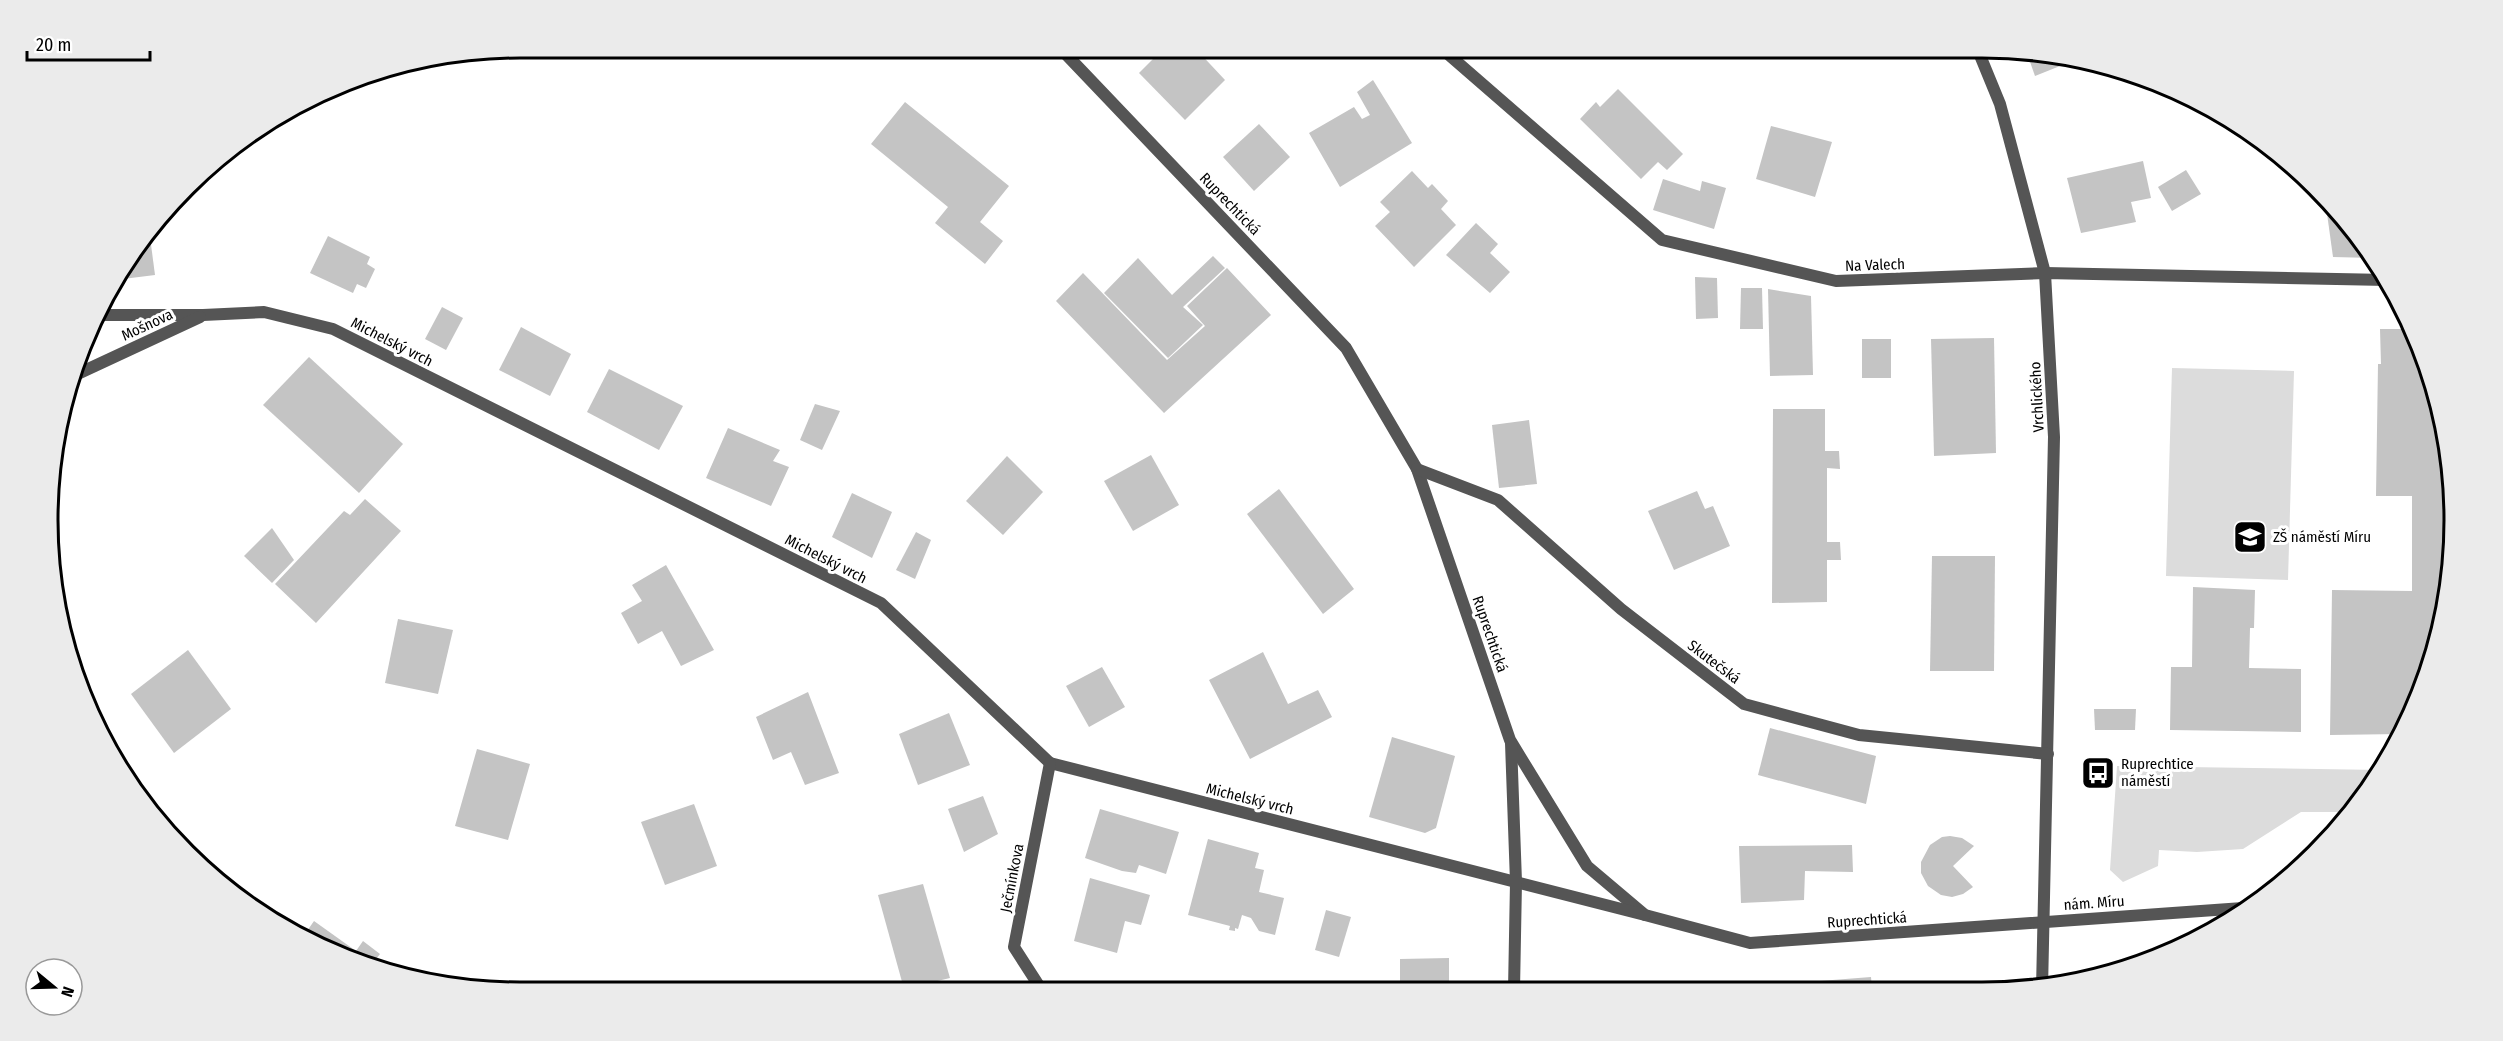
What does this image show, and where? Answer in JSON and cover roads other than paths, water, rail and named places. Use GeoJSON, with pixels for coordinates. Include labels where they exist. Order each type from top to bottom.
{"type":"FeatureCollection","features":[{"type":"Feature","properties":{"kind":"street","name":"Ruprechtická"},"geometry":{"type":"LineString","coordinates":[[1070,58],[1346,348],[1417,469],[1510,740],[1587,866],[1645,915],[1750,944],[2044,922]]}},
{"type":"Feature","properties":{"kind":"street","name":"Na Valech"},"geometry":{"type":"LineString","coordinates":[[1453,58],[1662,240],[1836,281],[2045,273],[2377,280]]}},
{"type":"Feature","properties":{"kind":"street","name":"Vrchlického"},"geometry":{"type":"LineString","coordinates":[[1981,58],[2000,104],[2045,273],[2054,437],[2048,754]]}},
{"type":"Feature","properties":{"kind":"street","name":"Michelský vrch"},"geometry":{"type":"LineString","coordinates":[[107,315],[203,315],[264,312],[333,329],[881,603],[1050,763],[1645,915]]}},
{"type":"Feature","properties":{"kind":"street","name":"Mošnova"},"geometry":{"type":"LineString","coordinates":[[83,371],[203,315]]}},
{"type":"Feature","properties":{"kind":"street","name":"Skutečská"},"geometry":{"type":"LineString","coordinates":[[1417,469],[1498,500],[1621,609],[1744,704],[1859,735],[2048,754]]}},
{"type":"Feature","properties":{"kind":"street"},"geometry":{"type":"LineString","coordinates":[[1510,740],[1516,882],[1514,982]]}},
{"type":"Feature","properties":{"kind":"street","name":"nám. Míru"},"geometry":{"type":"LineString","coordinates":[[2048,754],[2044,922],[2233,909]]}},
{"type":"Feature","properties":{"kind":"street","name":"Ječmínkova"},"geometry":{"type":"LineString","coordinates":[[1037,982],[1014,947],[1050,763]]}},
{"type":"Feature","properties":{"kind":"street"},"geometry":{"type":"LineString","coordinates":[[2042,979],[2044,922]]}},
{"type":"Feature","properties":{"kind":"place","name":"ZŠ náměstí Míru"},"geometry":{"type":"Point","coordinates":[2250,537]}},
{"type":"Feature","properties":{"kind":"place","name":"Ruprechtice náměstí"},"geometry":{"type":"Point","coordinates":[2098,773]}}]}
